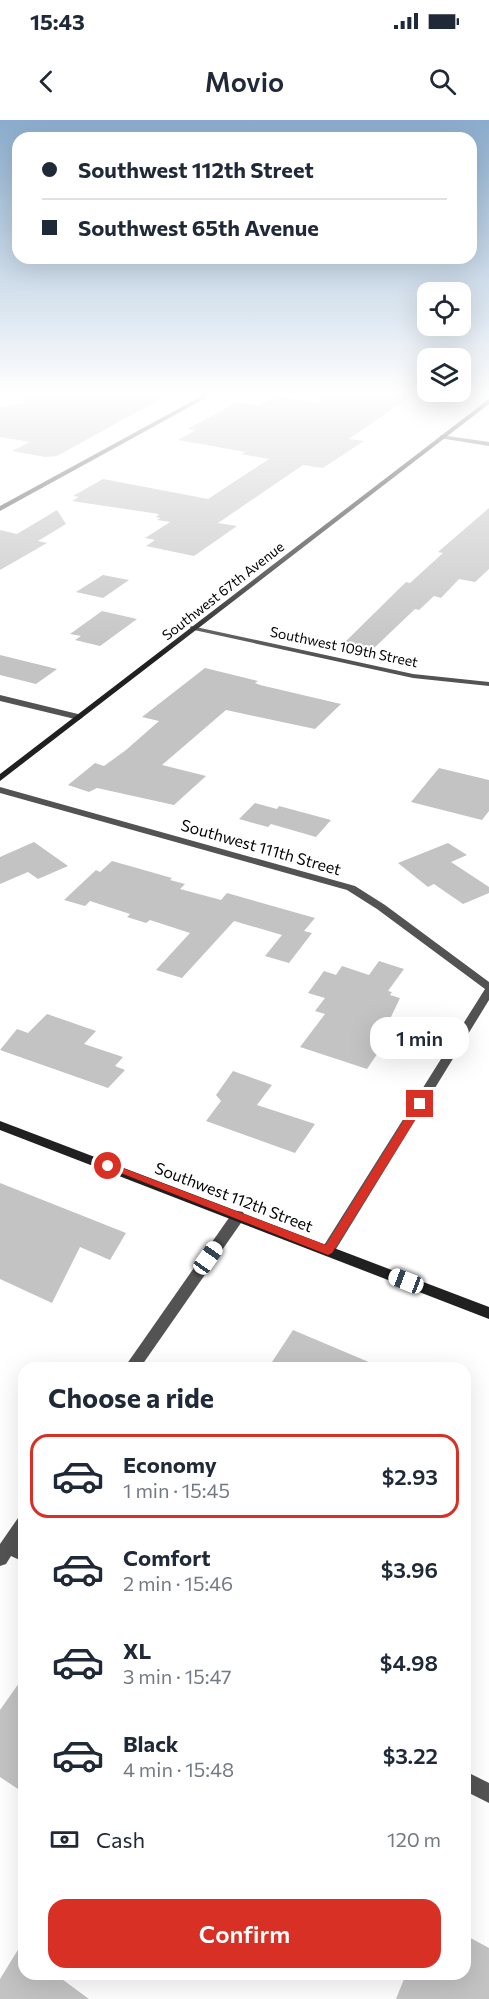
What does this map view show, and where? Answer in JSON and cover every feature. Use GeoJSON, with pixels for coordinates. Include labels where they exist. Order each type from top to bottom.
{"type":"FeatureCollection","features":[{"type":"Feature","properties":{"kind":"main road","name":"Southwest 67th Avenue"},"geometry":{"type":"LineString","coordinates":[[0,778],[386,480]]}},
{"type":"Feature","properties":{"kind":"main road","name":"Southwest 112th Street"},"geometry":{"type":"LineString","coordinates":[[0,1125],[489,1313]]}},
{"type":"Feature","properties":{"kind":"street"},"geometry":{"type":"LineString","coordinates":[[0,509],[53,480]]}},
{"type":"Feature","properties":{"kind":"street","name":"Southwest 109th Street"},"geometry":{"type":"LineString","coordinates":[[194,628],[413,676],[489,684]]}},
{"type":"Feature","properties":{"kind":"street"},"geometry":{"type":"LineString","coordinates":[[0,698],[79,717]]}},
{"type":"Feature","properties":{"kind":"street","name":"Southwest 111th Street"},"geometry":{"type":"LineString","coordinates":[[0,790],[351,888],[381,907],[489,989]]}},
{"type":"Feature","properties":{"kind":"street"},"geometry":{"type":"LineString","coordinates":[[328,1250],[489,989]]}},
{"type":"Feature","properties":{"kind":"street"},"geometry":{"type":"LineString","coordinates":[[136,1362],[238,1216]]}},
{"type":"Feature","properties":{"kind":"street"},"geometry":{"type":"LineString","coordinates":[[4,1552],[18,1532]]}},
{"type":"Feature","properties":{"kind":"street"},"geometry":{"type":"LineString","coordinates":[[471,1784],[489,1793]]}},
{"type":"Feature","properties":{"kind":"building"},"geometry":{"type":"Polygon","coordinates":[[[102,480],[208,499],[237,480],[281,480],[218,523],[237,526],[194,556],[146,546],[155,540],[145,538],[170,522],[157,520],[160,518],[156,517],[159,514],[72,501],[79,497],[73,496],[102,480]]]}},
{"type":"Feature","properties":{"kind":"building"},"geometry":{"type":"Polygon","coordinates":[[[489,508],[489,569],[475,582],[459,579],[441,598],[434,596],[419,610],[415,609],[373,649],[345,642],[406,582],[410,583],[443,553],[438,552],[489,508]]]}},
{"type":"Feature","properties":{"kind":"building"},"geometry":{"type":"Polygon","coordinates":[[[57,510],[66,524],[38,541],[47,543],[0,570],[0,530],[17,534],[57,510]]]}},
{"type":"Feature","properties":{"kind":"building"},"geometry":{"type":"Polygon","coordinates":[[[103,575],[129,580],[103,598],[76,592],[103,575]]]}},
{"type":"Feature","properties":{"kind":"building"},"geometry":{"type":"Polygon","coordinates":[[[102,611],[137,619],[100,646],[75,640],[81,636],[70,634],[102,611]]]}},
{"type":"Feature","properties":{"kind":"building"},"geometry":{"type":"Polygon","coordinates":[[[0,655],[57,669],[36,684],[0,675],[0,655]]]}},
{"type":"Feature","properties":{"kind":"building"},"geometry":{"type":"Polygon","coordinates":[[[205,668],[258,681],[255,683],[260,685],[341,704],[315,729],[226,710],[162,765],[206,776],[174,805],[97,788],[89,792],[68,785],[95,763],[104,766],[126,750],[159,721],[142,717],[205,668]]]}},
{"type":"Feature","properties":{"kind":"building"},"geometry":{"type":"Polygon","coordinates":[[[439,768],[489,780],[489,811],[482,820],[411,802],[439,768]]]}},
{"type":"Feature","properties":{"kind":"building"},"geometry":{"type":"Polygon","coordinates":[[[255,803],[277,809],[279,806],[331,820],[316,837],[271,824],[268,827],[239,819],[255,803]]]}},
{"type":"Feature","properties":{"kind":"building"},"geometry":{"type":"Polygon","coordinates":[[[34,842],[68,866],[38,879],[28,872],[0,884],[0,857],[34,842]]]}},
{"type":"Feature","properties":{"kind":"building"},"geometry":{"type":"Polygon","coordinates":[[[448,843],[467,855],[451,862],[489,887],[489,893],[463,904],[434,884],[428,887],[398,863],[448,843]]]}},
{"type":"Feature","properties":{"kind":"building"},"geometry":{"type":"Polygon","coordinates":[[[112,861],[172,878],[170,880],[185,884],[180,889],[221,900],[227,893],[315,918],[304,931],[312,933],[289,963],[265,956],[282,935],[234,921],[182,978],[156,970],[190,933],[150,920],[146,923],[127,917],[130,914],[90,901],[85,906],[64,900],[96,870],[100,872],[112,861]]]}},
{"type":"Feature","properties":{"kind":"building"},"geometry":{"type":"Polygon","coordinates":[[[379,961],[404,969],[388,991],[392,992],[390,995],[400,998],[390,1019],[394,1021],[383,1037],[388,1038],[367,1069],[300,1047],[325,1014],[315,1011],[325,998],[308,993],[324,971],[336,975],[342,966],[369,975],[379,961]]]}},
{"type":"Feature","properties":{"kind":"building"},"geometry":{"type":"Polygon","coordinates":[[[47,1014],[96,1031],[84,1044],[123,1057],[115,1066],[125,1070],[108,1088],[0,1050],[17,1029],[28,1033],[47,1014]]]}},
{"type":"Feature","properties":{"kind":"building"},"geometry":{"type":"Polygon","coordinates":[[[233,1071],[272,1085],[257,1105],[315,1124],[295,1153],[206,1121],[221,1101],[216,1095],[233,1071]]]}},
{"type":"Feature","properties":{"kind":"building"},"geometry":{"type":"Polygon","coordinates":[[[0,1183],[126,1233],[110,1260],[80,1247],[52,1303],[0,1279],[0,1183]]]}},
{"type":"Feature","properties":{"kind":"building"},"geometry":{"type":"Polygon","coordinates":[[[293,1330],[369,1362],[272,1362],[293,1330]]]}},
{"type":"Feature","properties":{"kind":"building"},"geometry":{"type":"Polygon","coordinates":[[[18,1684],[18,1789],[0,1777],[0,1710],[18,1684]]]}},
{"type":"Feature","properties":{"kind":"building"},"geometry":{"type":"Polygon","coordinates":[[[471,1938],[489,1948],[489,1999],[396,1999],[404,1980],[471,1980],[471,1938]]]}},
{"type":"Feature","properties":{"kind":"building"},"geometry":{"type":"Polygon","coordinates":[[[18,1950],[18,1980],[63,1980],[89,1999],[0,1999],[0,1979],[18,1950]]]}},
{"type":"Feature","properties":{"kind":"route"},"geometry":{"type":"LineString","coordinates":[[108,1166],[328,1250],[420,1104]]}}]}
